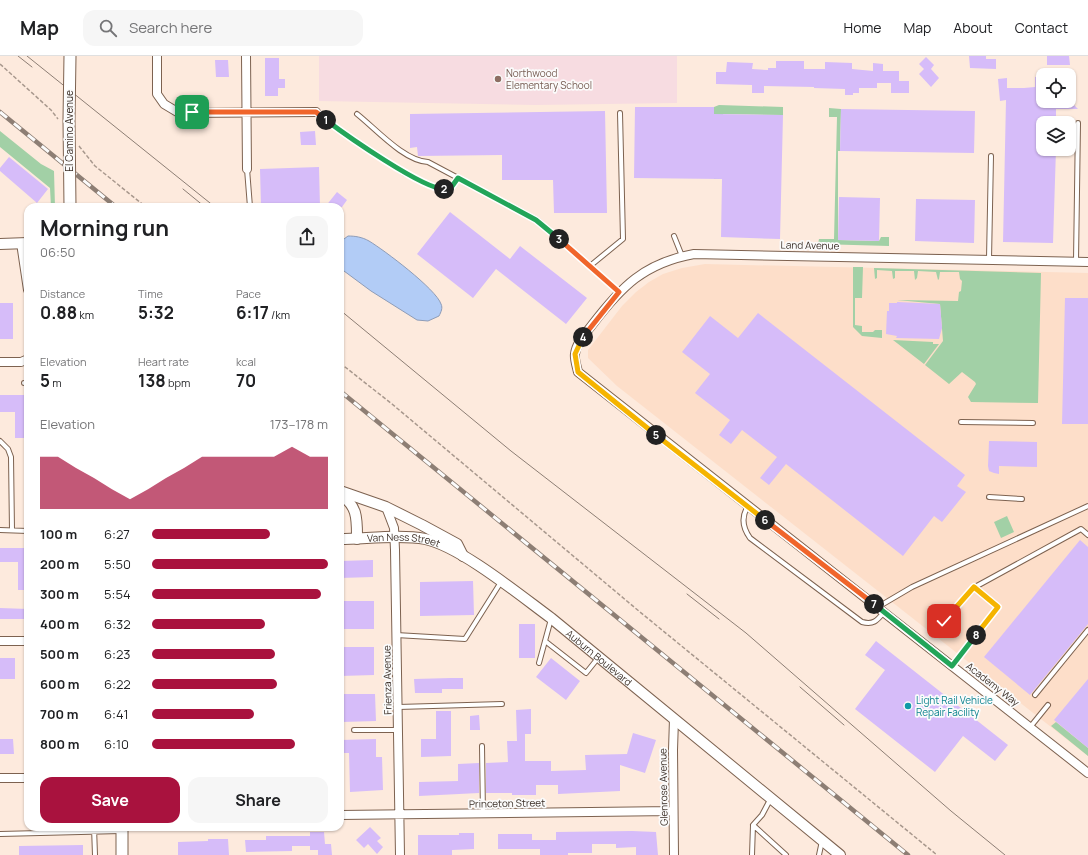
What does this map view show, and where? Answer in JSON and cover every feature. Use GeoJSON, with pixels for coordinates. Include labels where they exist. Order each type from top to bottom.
{"type":"FeatureCollection","features":[{"type":"Feature","properties":{"kind":"main road","name":"El Camino Avenue"},"geometry":{"type":"LineString","coordinates":[[70,56],[70,203]]}},
{"type":"Feature","properties":{"kind":"main road"},"geometry":{"type":"LineString","coordinates":[[122,831],[122,855]]}},
{"type":"Feature","properties":{"kind":"street"},"geometry":{"type":"LineString","coordinates":[[157,56],[157,94],[164,104],[179,113],[316,112]]}},
{"type":"Feature","properties":{"kind":"street"},"geometry":{"type":"LineString","coordinates":[[246,56],[247,169]]}},
{"type":"Feature","properties":{"kind":"street"},"geometry":{"type":"LineString","coordinates":[[0,244],[24,243]]}},
{"type":"Feature","properties":{"kind":"street","name":"Land Avenue"},"geometry":{"type":"LineString","coordinates":[[575,354],[580,342],[619,292],[648,269],[682,256],[717,253],[1088,262]]}},
{"type":"Feature","properties":{"kind":"street","name":"Academy Way"},"geometry":{"type":"LineString","coordinates":[[575,354],[578,372],[952,666],[1031,726],[1088,773]]}},
{"type":"Feature","properties":{"kind":"street"},"geometry":{"type":"LineString","coordinates":[[0,362],[24,362]]}},
{"type":"Feature","properties":{"kind":"street","name":"Auburn Boulevard"},"geometry":{"type":"LineString","coordinates":[[344,492],[386,507],[422,524],[457,544],[464,558],[501,581],[551,618],[840,855]]}},
{"type":"Feature","properties":{"kind":"street"},"geometry":{"type":"LineString","coordinates":[[344,498],[350,502],[355,510],[357,539]]}},
{"type":"Feature","properties":{"kind":"street","name":"Frienza Avenue"},"geometry":{"type":"LineString","coordinates":[[386,507],[392,520],[395,538],[400,855]]}},
{"type":"Feature","properties":{"kind":"street","name":"Van Ness Street"},"geometry":{"type":"LineString","coordinates":[[344,539],[395,538],[427,540],[441,544],[464,558]]}},
{"type":"Feature","properties":{"kind":"street"},"geometry":{"type":"LineString","coordinates":[[0,641],[24,641]]}},
{"type":"Feature","properties":{"kind":"street","name":"Glenrose Avenue"},"geometry":{"type":"LineString","coordinates":[[674,719],[674,855]]}},
{"type":"Feature","properties":{"kind":"street"},"geometry":{"type":"LineString","coordinates":[[0,778],[24,778]]}},
{"type":"Feature","properties":{"kind":"street","name":"Princeton Street"},"geometry":{"type":"LineString","coordinates":[[344,815],[399,813],[483,814],[673,811]]}},
{"type":"Feature","properties":{"kind":"lane"},"geometry":{"type":"LineString","coordinates":[[316,112],[339,130],[404,173],[438,189],[450,189],[458,178]]}},
{"type":"Feature","properties":{"kind":"lane"},"geometry":{"type":"LineString","coordinates":[[590,266],[623,239],[620,113]]}},
{"type":"Feature","properties":{"kind":"lane"},"geometry":{"type":"LineString","coordinates":[[357,114],[401,152],[418,162],[428,162],[536,220],[619,292]]}},
{"type":"Feature","properties":{"kind":"lane"},"geometry":{"type":"LineString","coordinates":[[1076,262],[1078,123]]}},
{"type":"Feature","properties":{"kind":"lane"},"geometry":{"type":"LineString","coordinates":[[989,259],[990,156]]}},
{"type":"Feature","properties":{"kind":"lane"},"geometry":{"type":"LineString","coordinates":[[247,169],[250,203]]}},
{"type":"Feature","properties":{"kind":"lane"},"geometry":{"type":"LineString","coordinates":[[674,236],[682,256]]}},
{"type":"Feature","properties":{"kind":"lane"},"geometry":{"type":"LineString","coordinates":[[961,422],[1033,423]]}},
{"type":"Feature","properties":{"kind":"lane"},"geometry":{"type":"LineString","coordinates":[[0,441],[8,449],[11,457],[12,530]]}},
{"type":"Feature","properties":{"kind":"lane"},"geometry":{"type":"LineString","coordinates":[[990,497],[1022,499]]}},
{"type":"Feature","properties":{"kind":"lane"},"geometry":{"type":"LineString","coordinates":[[748,506],[743,514],[743,523],[750,538],[862,622],[869,624],[875,622],[881,609],[912,587],[1088,506]]}},
{"type":"Feature","properties":{"kind":"lane"},"geometry":{"type":"LineString","coordinates":[[944,621],[974,587],[1081,529],[1088,535]]}},
{"type":"Feature","properties":{"kind":"lane"},"geometry":{"type":"LineString","coordinates":[[0,530],[24,530]]}},
{"type":"Feature","properties":{"kind":"lane"},"geometry":{"type":"LineString","coordinates":[[396,635],[465,639],[501,581]]}},
{"type":"Feature","properties":{"kind":"lane"},"geometry":{"type":"LineString","coordinates":[[952,666],[998,607],[974,587]]}},
{"type":"Feature","properties":{"kind":"lane"},"geometry":{"type":"LineString","coordinates":[[539,663],[551,618]]}},
{"type":"Feature","properties":{"kind":"lane"},"geometry":{"type":"LineString","coordinates":[[1035,695],[1088,630]]}},
{"type":"Feature","properties":{"kind":"lane"},"geometry":{"type":"LineString","coordinates":[[545,641],[586,673],[598,657]]}},
{"type":"Feature","properties":{"kind":"lane"},"geometry":{"type":"LineString","coordinates":[[398,707],[502,704]]}},
{"type":"Feature","properties":{"kind":"lane"},"geometry":{"type":"LineString","coordinates":[[1031,726],[1048,705]]}},
{"type":"Feature","properties":{"kind":"lane"},"geometry":{"type":"LineString","coordinates":[[354,730],[398,730]]}},
{"type":"Feature","properties":{"kind":"lane"},"geometry":{"type":"LineString","coordinates":[[482,746],[483,814]]}},
{"type":"Feature","properties":{"kind":"lane"},"geometry":{"type":"LineString","coordinates":[[752,855],[753,825],[762,815],[771,798]]}},
{"type":"Feature","properties":{"kind":"lane"},"geometry":{"type":"LineString","coordinates":[[753,825],[786,855]]}},
{"type":"Feature","properties":{"kind":"lane"},"geometry":{"type":"LineString","coordinates":[[0,834],[57,831]]}},
{"type":"Feature","properties":{"kind":"lane"},"geometry":{"type":"LineString","coordinates":[[95,831],[95,855]]}},
{"type":"Feature","properties":{"kind":"lane"},"geometry":{"type":"LineString","coordinates":[[819,855],[822,840]]}},
{"type":"Feature","properties":{"kind":"path"},"geometry":{"type":"LineString","coordinates":[[344,366],[392,404],[580,562],[937,855]]}},
{"type":"Feature","properties":{"kind":"shaded area","name":"Northwood Elementary School"},"geometry":{"type":"Polygon","coordinates":[[[319,56],[677,56],[677,103],[535,105],[319,101],[319,56]]]}},
{"type":"Feature","properties":{"kind":"shaded area"},"geometry":{"type":"Polygon","coordinates":[[[705,264],[1088,273],[1088,756],[617,386],[588,358],[588,350],[622,306],[636,292],[663,274],[682,268],[705,264]]]}},
{"type":"Feature","properties":{"kind":"green space"},"geometry":{"type":"Polygon","coordinates":[[[719,105],[783,107],[783,115],[723,114],[722,179],[714,179],[714,107],[719,105]]]}},
{"type":"Feature","properties":{"kind":"green space"},"geometry":{"type":"Polygon","coordinates":[[[829,108],[841,109],[840,151],[838,151],[838,240],[879,241],[881,237],[889,237],[889,246],[818,244],[819,239],[834,239],[837,117],[829,117],[829,108]]]}},
{"type":"Feature","properties":{"kind":"green space"},"geometry":{"type":"Polygon","coordinates":[[[0,131],[41,164],[54,171],[55,203],[51,203],[50,188],[0,147],[0,131]]]}},
{"type":"Feature","properties":{"kind":"green space"},"geometry":{"type":"Polygon","coordinates":[[[853,267],[863,267],[862,298],[855,298],[855,325],[862,326],[862,332],[882,330],[882,338],[862,336],[853,327],[853,267]]]}},
{"type":"Feature","properties":{"kind":"green space"},"geometry":{"type":"Polygon","coordinates":[[[874,268],[1041,273],[1038,403],[971,402],[968,397],[976,384],[975,382],[962,372],[949,384],[925,365],[943,341],[940,304],[897,300],[958,301],[962,281],[960,279],[959,272],[940,272],[938,280],[936,272],[918,271],[917,278],[915,280],[914,271],[895,271],[895,278],[893,279],[892,271],[877,270],[877,278],[875,279],[874,268]]]}},
{"type":"Feature","properties":{"kind":"green space"},"geometry":{"type":"Polygon","coordinates":[[[893,340],[933,342],[933,344],[939,344],[924,364],[893,340]]]}},
{"type":"Feature","properties":{"kind":"green space"},"geometry":{"type":"Polygon","coordinates":[[[1007,516],[1014,532],[1001,538],[994,522],[1007,516]]]}},
{"type":"Feature","properties":{"kind":"green space"},"geometry":{"type":"Polygon","coordinates":[[[1056,722],[1088,748],[1088,756],[1051,726],[1056,722]]]}},
{"type":"Feature","properties":{"kind":"water"},"geometry":{"type":"Polygon","coordinates":[[[348,236],[358,237],[369,241],[397,261],[430,289],[437,297],[442,306],[439,316],[428,321],[417,320],[371,291],[344,271],[344,239],[348,236]]]}},
{"type":"Feature","properties":{"kind":"building"},"geometry":{"type":"Polygon","coordinates":[[[969,56],[986,56],[986,59],[996,59],[996,69],[970,68],[969,56]]]}},
{"type":"Feature","properties":{"kind":"building"},"geometry":{"type":"Polygon","coordinates":[[[1047,56],[1069,56],[1070,65],[1047,65],[1047,56]]]}},
{"type":"Feature","properties":{"kind":"building"},"geometry":{"type":"Polygon","coordinates":[[[926,57],[934,65],[931,69],[939,78],[931,87],[919,74],[924,69],[919,64],[926,57]]]}},
{"type":"Feature","properties":{"kind":"building"},"geometry":{"type":"Polygon","coordinates":[[[265,58],[279,58],[279,79],[285,79],[285,88],[278,88],[278,96],[265,96],[265,58]]]}},
{"type":"Feature","properties":{"kind":"building"},"geometry":{"type":"Polygon","coordinates":[[[215,60],[228,60],[229,77],[216,77],[215,60]]]}},
{"type":"Feature","properties":{"kind":"building"},"geometry":{"type":"Polygon","coordinates":[[[776,61],[804,61],[804,69],[825,69],[825,62],[852,63],[852,69],[873,71],[873,63],[883,64],[883,71],[899,71],[899,81],[909,81],[909,93],[891,93],[891,83],[877,83],[877,88],[859,88],[859,93],[853,93],[853,95],[845,95],[845,89],[764,86],[764,93],[752,93],[752,85],[716,84],[716,72],[726,72],[727,62],[753,63],[752,69],[768,70],[768,68],[776,68],[776,61]]]}},
{"type":"Feature","properties":{"kind":"building"},"geometry":{"type":"Polygon","coordinates":[[[1036,77],[1036,108],[1076,107],[1078,109],[1056,109],[1056,116],[1036,116],[1036,156],[1056,156],[1053,243],[1003,242],[1006,100],[1000,101],[998,79],[1007,78],[1007,88],[1035,87],[1036,77]]]}},
{"type":"Feature","properties":{"kind":"building"},"geometry":{"type":"Polygon","coordinates":[[[635,107],[714,107],[714,114],[783,115],[780,239],[721,237],[722,179],[634,178],[635,107]]]}},
{"type":"Feature","properties":{"kind":"building"},"geometry":{"type":"Polygon","coordinates":[[[841,109],[975,111],[974,153],[840,151],[841,109]]]}},
{"type":"Feature","properties":{"kind":"building"},"geometry":{"type":"Polygon","coordinates":[[[605,111],[607,213],[554,213],[553,180],[502,180],[502,155],[418,156],[417,147],[410,148],[410,114],[605,111]]]}},
{"type":"Feature","properties":{"kind":"building"},"geometry":{"type":"Polygon","coordinates":[[[315,131],[316,145],[301,145],[300,132],[315,131]]]}},
{"type":"Feature","properties":{"kind":"building"},"geometry":{"type":"Polygon","coordinates":[[[9,157],[48,189],[37,203],[0,171],[0,168],[9,157]]]}},
{"type":"Feature","properties":{"kind":"building"},"geometry":{"type":"Polygon","coordinates":[[[319,167],[320,203],[261,203],[260,169],[319,167]]]}},
{"type":"Feature","properties":{"kind":"building"},"geometry":{"type":"Polygon","coordinates":[[[337,192],[347,200],[344,204],[328,203],[337,192]]]}},
{"type":"Feature","properties":{"kind":"building"},"geometry":{"type":"Polygon","coordinates":[[[839,197],[880,198],[879,241],[838,240],[839,197]]]}},
{"type":"Feature","properties":{"kind":"building"},"geometry":{"type":"Polygon","coordinates":[[[916,199],[975,200],[974,243],[915,241],[916,199]]]}},
{"type":"Feature","properties":{"kind":"building"},"geometry":{"type":"Polygon","coordinates":[[[450,212],[510,259],[520,246],[587,298],[566,324],[496,269],[473,298],[417,254],[450,212]]]}},
{"type":"Feature","properties":{"kind":"building"},"geometry":{"type":"Polygon","coordinates":[[[1065,298],[1088,298],[1088,424],[1062,424],[1065,298]]]}},
{"type":"Feature","properties":{"kind":"building"},"geometry":{"type":"Polygon","coordinates":[[[0,303],[13,303],[13,339],[0,339],[0,303]]]}},
{"type":"Feature","properties":{"kind":"building"},"geometry":{"type":"Polygon","coordinates":[[[889,303],[940,304],[942,328],[939,339],[896,338],[897,336],[886,334],[887,311],[889,311],[889,303]]]}},
{"type":"Feature","properties":{"kind":"building"},"geometry":{"type":"Polygon","coordinates":[[[758,313],[965,475],[957,486],[966,492],[942,522],[934,516],[903,556],[786,464],[769,485],[760,478],[777,457],[742,430],[731,444],[719,435],[730,420],[695,393],[710,374],[682,352],[710,316],[738,338],[758,313]]]}},
{"type":"Feature","properties":{"kind":"building"},"geometry":{"type":"Polygon","coordinates":[[[0,395],[24,395],[24,438],[15,438],[15,412],[0,412],[0,395]]]}},
{"type":"Feature","properties":{"kind":"building"},"geometry":{"type":"Polygon","coordinates":[[[989,441],[1037,442],[1037,467],[999,466],[999,474],[989,471],[989,441]]]}},
{"type":"Feature","properties":{"kind":"building"},"geometry":{"type":"Polygon","coordinates":[[[1080,540],[1088,547],[1088,624],[1030,695],[984,657],[1080,540]]]}},
{"type":"Feature","properties":{"kind":"building"},"geometry":{"type":"Polygon","coordinates":[[[0,548],[24,548],[24,590],[18,590],[18,562],[0,562],[0,548]]]}},
{"type":"Feature","properties":{"kind":"building"},"geometry":{"type":"Polygon","coordinates":[[[373,560],[373,577],[344,578],[344,561],[373,560]]]}},
{"type":"Feature","properties":{"kind":"building"},"geometry":{"type":"Polygon","coordinates":[[[473,581],[474,615],[420,616],[420,582],[473,581]]]}},
{"type":"Feature","properties":{"kind":"building"},"geometry":{"type":"Polygon","coordinates":[[[344,601],[374,601],[374,629],[344,629],[344,601]]]}},
{"type":"Feature","properties":{"kind":"building"},"geometry":{"type":"Polygon","coordinates":[[[0,608],[24,609],[24,619],[0,619],[0,608]]]}},
{"type":"Feature","properties":{"kind":"building"},"geometry":{"type":"Polygon","coordinates":[[[519,624],[535,624],[535,658],[519,658],[519,624]]]}},
{"type":"Feature","properties":{"kind":"building","name":"Light Rail Vehicle Repair Facility"},"geometry":{"type":"Polygon","coordinates":[[[876,641],[1008,745],[995,761],[963,736],[935,772],[855,709],[885,670],[865,655],[876,641]]]}},
{"type":"Feature","properties":{"kind":"building"},"geometry":{"type":"Polygon","coordinates":[[[344,647],[374,647],[374,675],[344,676],[344,647]]]}},
{"type":"Feature","properties":{"kind":"building"},"geometry":{"type":"Polygon","coordinates":[[[0,658],[15,658],[15,679],[0,679],[0,658]]]}},
{"type":"Feature","properties":{"kind":"building"},"geometry":{"type":"Polygon","coordinates":[[[551,658],[580,681],[566,700],[536,677],[551,658]]]}},
{"type":"Feature","properties":{"kind":"building"},"geometry":{"type":"Polygon","coordinates":[[[463,678],[463,689],[442,689],[442,693],[415,693],[414,679],[463,678]]]}},
{"type":"Feature","properties":{"kind":"building"},"geometry":{"type":"Polygon","coordinates":[[[1088,679],[1088,748],[1054,720],[1088,679]]]}},
{"type":"Feature","properties":{"kind":"building"},"geometry":{"type":"Polygon","coordinates":[[[344,694],[375,694],[376,721],[344,722],[344,694]]]}},
{"type":"Feature","properties":{"kind":"building"},"geometry":{"type":"Polygon","coordinates":[[[531,709],[531,734],[525,734],[525,761],[551,761],[551,771],[586,770],[585,755],[627,754],[633,733],[656,740],[645,773],[620,765],[620,791],[558,794],[558,785],[536,785],[536,795],[486,793],[486,763],[508,762],[507,741],[517,741],[516,710],[531,709]]]}},
{"type":"Feature","properties":{"kind":"building"},"geometry":{"type":"Polygon","coordinates":[[[436,711],[451,711],[451,756],[421,757],[421,739],[436,739],[436,711]]]}},
{"type":"Feature","properties":{"kind":"building"},"geometry":{"type":"Polygon","coordinates":[[[479,715],[480,730],[470,730],[470,716],[479,715]]]}},
{"type":"Feature","properties":{"kind":"building"},"geometry":{"type":"Polygon","coordinates":[[[0,739],[13,739],[14,754],[0,754],[0,739]]]}},
{"type":"Feature","properties":{"kind":"building"},"geometry":{"type":"Polygon","coordinates":[[[376,739],[376,757],[382,757],[383,790],[350,792],[349,753],[344,753],[344,740],[376,739]]]}},
{"type":"Feature","properties":{"kind":"building"},"geometry":{"type":"Polygon","coordinates":[[[479,763],[479,793],[419,796],[419,782],[458,781],[458,764],[479,763]]]}},
{"type":"Feature","properties":{"kind":"building"},"geometry":{"type":"Polygon","coordinates":[[[370,827],[381,838],[377,841],[383,847],[377,854],[368,844],[364,848],[356,840],[370,827]]]}},
{"type":"Feature","properties":{"kind":"building"},"geometry":{"type":"Polygon","coordinates":[[[310,832],[324,832],[325,844],[331,844],[332,855],[318,855],[318,850],[310,850],[310,846],[292,846],[292,851],[246,852],[245,840],[266,840],[266,836],[310,836],[310,832]]]}},
{"type":"Feature","properties":{"kind":"building"},"geometry":{"type":"Polygon","coordinates":[[[556,832],[656,832],[658,855],[636,855],[636,847],[616,848],[616,844],[592,844],[592,853],[568,853],[568,855],[540,855],[540,849],[498,849],[498,834],[532,834],[532,840],[556,840],[556,832]]]}},
{"type":"Feature","properties":{"kind":"building"},"geometry":{"type":"Polygon","coordinates":[[[459,833],[474,833],[474,849],[452,850],[452,855],[418,855],[418,835],[459,835],[459,833]]]}},
{"type":"Feature","properties":{"kind":"building"},"geometry":{"type":"Polygon","coordinates":[[[208,839],[228,839],[229,855],[178,855],[178,842],[208,841],[208,839]]]}},
{"type":"Feature","properties":{"kind":"building"},"geometry":{"type":"Polygon","coordinates":[[[83,845],[83,855],[19,855],[19,846],[83,845]]]}},
{"type":"Feature","properties":{"kind":"tram line"},"geometry":{"type":"LineString","coordinates":[[18,56],[32,67]]}},
{"type":"Feature","properties":{"kind":"tram line"},"geometry":{"type":"LineString","coordinates":[[27,56],[210,203]]}},
{"type":"Feature","properties":{"kind":"tram line"},"geometry":{"type":"LineString","coordinates":[[183,189],[200,203]]}},
{"type":"Feature","properties":{"kind":"tram line"},"geometry":{"type":"LineString","coordinates":[[344,313],[511,451],[746,633],[951,811],[1005,855]]}},
{"type":"Feature","properties":{"kind":"tram line"},"geometry":{"type":"LineString","coordinates":[[687,594],[719,619]]}},
{"type":"Feature","properties":{"kind":"tram line"},"geometry":{"type":"LineString","coordinates":[[800,687],[844,725]]}},
{"type":"Feature","properties":{"kind":"railway"},"geometry":{"type":"LineString","coordinates":[[0,112],[111,203]]}},
{"type":"Feature","properties":{"kind":"railway"},"geometry":{"type":"LineString","coordinates":[[344,394],[908,855]]}},
{"type":"Feature","properties":{"kind":"place","name":"Northwood Elementary School"},"geometry":{"type":"Point","coordinates":[498,79]}},
{"type":"Feature","properties":{"kind":"place","name":"Light Rail Vehicle Repair Facility"},"geometry":{"type":"Point","coordinates":[908,706]}},
{"type":"Feature","properties":{"kind":"route"},"geometry":{"type":"LineString","coordinates":[[192,112],[316,112],[339,130],[404,173],[438,189],[450,189],[458,178],[536,220],[619,292],[580,342],[575,354],[578,372],[654,434],[952,666],[998,607],[974,587],[944,621]]}}]}
